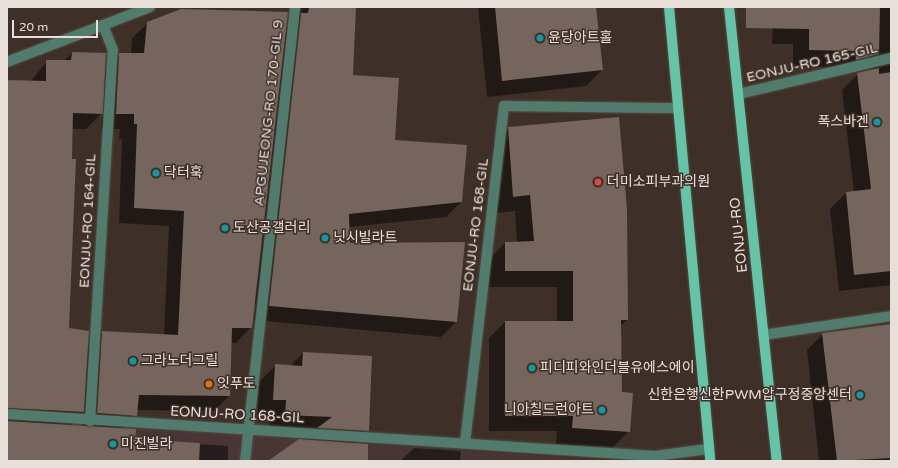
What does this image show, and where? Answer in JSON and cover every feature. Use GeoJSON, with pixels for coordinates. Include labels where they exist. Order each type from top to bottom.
{"type":"FeatureCollection","features":[{"type":"Feature","properties":{"kind":"main road"},"geometry":{"type":"LineString","coordinates":[[669,7],[710,461]]}},
{"type":"Feature","properties":{"kind":"main road","name":"EONJU-RO"},"geometry":{"type":"LineString","coordinates":[[729,7],[777,461]]}},
{"type":"Feature","properties":{"kind":"street"},"geometry":{"type":"LineString","coordinates":[[7,62],[150,7]]}},
{"type":"Feature","properties":{"kind":"street","name":"APGUJEONG-RO 170-GIL 9"},"geometry":{"type":"LineString","coordinates":[[245,461],[295,7]]}},
{"type":"Feature","properties":{"kind":"street","name":"EONJU-RO 164-GIL"},"geometry":{"type":"LineString","coordinates":[[90,421],[113,50],[103,25]]}},
{"type":"Feature","properties":{"kind":"street","name":"EONJU-RO 165-GIL"},"geometry":{"type":"LineString","coordinates":[[739,94],[891,58]]}},
{"type":"Feature","properties":{"kind":"street","name":"EONJU-RO 168-GIL"},"geometry":{"type":"LineString","coordinates":[[465,443],[504,106],[678,108]]}},
{"type":"Feature","properties":{"kind":"street"},"geometry":{"type":"LineString","coordinates":[[763,335],[891,316]]}},
{"type":"Feature","properties":{"kind":"street","name":"EONJU-RO 168-GIL"},"geometry":{"type":"LineString","coordinates":[[7,414],[90,421],[656,456],[708,449]]}},
{"type":"Feature","properties":{"kind":"shaded area"},"geometry":{"type":"Polygon","coordinates":[[[7,419],[611,461],[7,461],[7,419]]]}},
{"type":"Feature","properties":{"kind":"building"},"geometry":{"type":"Polygon","coordinates":[[[309,7],[356,7],[353,75],[399,78],[395,140],[467,145],[462,202],[349,214],[350,243],[465,242],[457,322],[269,306],[301,13],[308,13],[309,7]]]}},
{"type":"Feature","properties":{"kind":"building","name":"윤당아트홀"},"geometry":{"type":"Polygon","coordinates":[[[495,7],[596,7],[603,70],[502,81],[495,7]]]}},
{"type":"Feature","properties":{"kind":"building"},"geometry":{"type":"Polygon","coordinates":[[[746,7],[880,7],[879,54],[856,60],[855,51],[809,50],[809,29],[746,28],[746,7]]]}},
{"type":"Feature","properties":{"kind":"building"},"geometry":{"type":"Polygon","coordinates":[[[181,9],[288,12],[252,328],[232,328],[230,396],[139,395],[137,416],[97,413],[102,331],[178,335],[184,211],[134,208],[137,124],[134,124],[134,114],[116,114],[119,53],[144,53],[147,22],[181,9]]]}},
{"type":"Feature","properties":{"kind":"building"},"geometry":{"type":"Polygon","coordinates":[[[72,52],[106,53],[103,114],[73,113],[72,159],[76,159],[69,328],[89,331],[84,412],[7,408],[7,80],[46,81],[46,60],[71,60],[72,52]]]}},
{"type":"Feature","properties":{"kind":"building"},"geometry":{"type":"Polygon","coordinates":[[[879,68],[879,74],[891,72],[891,271],[854,275],[846,192],[871,189],[857,73],[879,68]]]}},
{"type":"Feature","properties":{"kind":"building"},"geometry":{"type":"Polygon","coordinates":[[[619,117],[627,209],[628,320],[621,320],[622,392],[633,393],[630,432],[572,428],[573,416],[505,416],[505,321],[573,321],[573,271],[505,271],[505,242],[534,241],[530,195],[513,197],[508,127],[619,117]]]}},
{"type":"Feature","properties":{"kind":"building","name":"신한은행신한PWM압구정중앙센터"},"geometry":{"type":"Polygon","coordinates":[[[891,324],[891,458],[837,461],[822,333],[891,324]]]}},
{"type":"Feature","properties":{"kind":"building"},"geometry":{"type":"Polygon","coordinates":[[[303,352],[372,356],[369,431],[317,428],[332,417],[285,415],[286,400],[273,400],[275,364],[302,366],[303,352]]]}},
{"type":"Feature","properties":{"kind":"building"},"geometry":{"type":"Polygon","coordinates":[[[7,421],[136,429],[135,439],[200,443],[199,461],[7,461],[7,421]]]}},
{"type":"Feature","properties":{"kind":"building"},"geometry":{"type":"Polygon","coordinates":[[[299,439],[368,444],[368,461],[268,461],[299,439]]]}},
{"type":"Feature","properties":{"kind":"place","name":"윤당아트홀"},"geometry":{"type":"Point","coordinates":[540,38]}},
{"type":"Feature","properties":{"kind":"place","name":"폭스바겐"},"geometry":{"type":"Point","coordinates":[877,122]}},
{"type":"Feature","properties":{"kind":"place","name":"닥터훅"},"geometry":{"type":"Point","coordinates":[156,173]}},
{"type":"Feature","properties":{"kind":"place","name":"더미소피부과의원"},"geometry":{"type":"Point","coordinates":[598,182]}},
{"type":"Feature","properties":{"kind":"place","name":"도산공갤러리"},"geometry":{"type":"Point","coordinates":[225,228]}},
{"type":"Feature","properties":{"kind":"place","name":"닛시빌라트"},"geometry":{"type":"Point","coordinates":[325,238]}},
{"type":"Feature","properties":{"kind":"place","name":"그라노더그릴"},"geometry":{"type":"Point","coordinates":[133,361]}},
{"type":"Feature","properties":{"kind":"place","name":"피디피와인더블유에스에이"},"geometry":{"type":"Point","coordinates":[532,368]}},
{"type":"Feature","properties":{"kind":"place","name":"잇푸도"},"geometry":{"type":"Point","coordinates":[209,384]}},
{"type":"Feature","properties":{"kind":"place","name":"신한은행신한PWM압구정중앙센터"},"geometry":{"type":"Point","coordinates":[860,395]}},
{"type":"Feature","properties":{"kind":"place","name":"니아칠드런아트"},"geometry":{"type":"Point","coordinates":[602,410]}},
{"type":"Feature","properties":{"kind":"place","name":"미진빌라"},"geometry":{"type":"Point","coordinates":[113,444]}}]}
